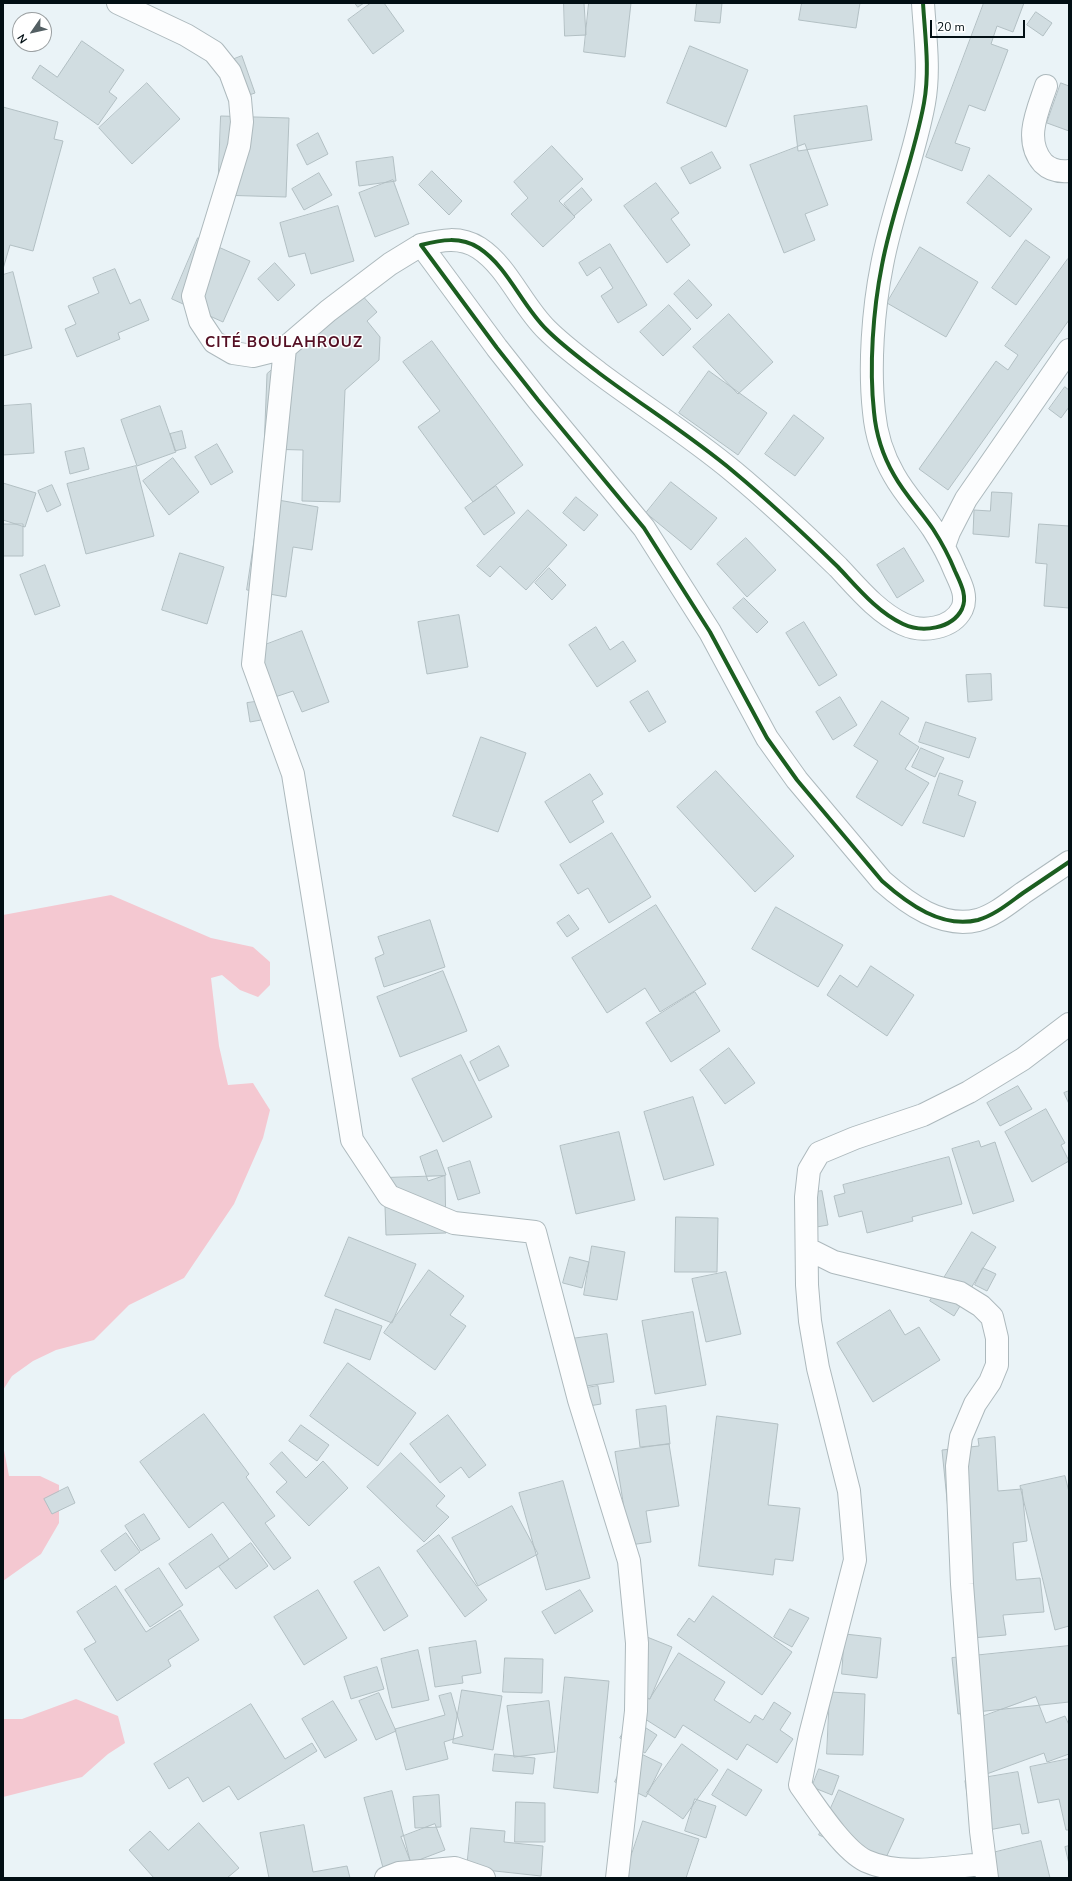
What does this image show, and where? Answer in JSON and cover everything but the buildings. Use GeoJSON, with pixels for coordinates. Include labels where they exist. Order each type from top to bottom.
{"type":"FeatureCollection","features":[{"type":"Feature","properties":{"kind":"street"},"geometry":{"type":"LineString","coordinates":[[118,3],[186,35],[214,52],[230,72],[240,99],[242,122],[239,146],[193,296],[200,321],[214,342],[233,353],[253,356],[286,348],[328,311],[390,264],[421,245],[440,240],[457,240],[469,243],[481,250],[502,271],[524,304],[546,330],[612,383],[732,470],[804,535],[876,605],[902,624],[915,628],[941,626],[953,620],[960,612],[965,602],[963,588],[944,546],[895,478],[886,460],[876,423],[872,393],[874,328],[882,265],[925,100],[927,62],[923,3]]}},
{"type":"Feature","properties":{"kind":"street"},"geometry":{"type":"LineString","coordinates":[[1046,86],[1034,120],[1033,144],[1037,153],[1048,167],[1056,171],[1069,171]]}},
{"type":"Feature","properties":{"kind":"street"},"geometry":{"type":"LineString","coordinates":[[421,245],[533,395],[644,528],[710,632],[772,744],[809,796],[882,881],[898,895],[921,910],[945,920],[961,922],[978,920],[994,914],[1069,862]]}},
{"type":"Feature","properties":{"kind":"street"},"geometry":{"type":"LineString","coordinates":[[286,348],[253,664],[294,774],[352,1140],[389,1196],[454,1224],[535,1232],[579,1400],[629,1561],[637,1643],[636,1710],[617,1878]]}},
{"type":"Feature","properties":{"kind":"street"},"geometry":{"type":"LineString","coordinates":[[944,546],[949,532],[966,499],[1069,350]]}},
{"type":"Feature","properties":{"kind":"street"},"geometry":{"type":"LineString","coordinates":[[808,1249],[834,1262],[960,1293],[981,1306],[992,1318],[997,1338],[998,1365],[990,1382],[975,1404],[961,1437],[957,1466],[962,1584],[986,1871],[902,1870],[885,1867],[865,1860],[846,1845],[800,1785],[810,1735],[855,1560],[849,1491],[818,1368],[810,1321],[807,1286],[808,1249],[806,1197],[809,1170],[819,1153],[855,1138],[923,1114],[969,1092],[1023,1059],[1069,1024]]}},
{"type":"Feature","properties":{"kind":"street"},"geometry":{"type":"LineString","coordinates":[[386,1878],[399,1873],[456,1868],[484,1878]]}},
{"type":"Feature","properties":{"kind":"shaded area"},"geometry":{"type":"Polygon","coordinates":[[[111,895],[211,938],[253,947],[270,962],[270,985],[258,997],[240,990],[222,975],[211,978],[219,1046],[228,1085],[253,1083],[270,1110],[263,1138],[234,1204],[184,1278],[129,1305],[94,1340],[56,1350],[33,1361],[12,1376],[3,1390],[3,915],[111,895]]]}},
{"type":"Feature","properties":{"kind":"shaded area"},"geometry":{"type":"Polygon","coordinates":[[[3,1445],[9,1476],[40,1476],[59,1485],[59,1523],[41,1554],[3,1581],[3,1445]]]}},
{"type":"Feature","properties":{"kind":"shaded area"},"geometry":{"type":"Polygon","coordinates":[[[76,1699],[118,1716],[125,1743],[108,1754],[82,1777],[3,1797],[3,1719],[22,1719],[76,1699]]]}},
{"type":"Feature","properties":{"kind":"cycle path"},"geometry":{"type":"LineString","coordinates":[[923,3],[927,78],[926,91],[915,144],[891,225],[882,265],[874,319],[872,376],[875,420],[883,453],[898,482],[939,539],[963,589],[964,604],[962,609],[957,616],[944,625],[927,628],[911,627],[894,619],[876,606],[800,530],[734,472],[701,446],[599,373],[553,336],[530,310],[498,265],[479,248],[472,244],[458,240],[421,245],[497,348],[644,528],[710,632],[767,738],[797,780],[882,881],[914,906],[926,912],[939,918],[965,922],[978,920],[996,912],[1069,862]]}},
{"type":"Feature","properties":{"kind":"district","name":"CITÉ BOULAHROUZ"},"geometry":{"type":"Point","coordinates":[284,343]}}]}
